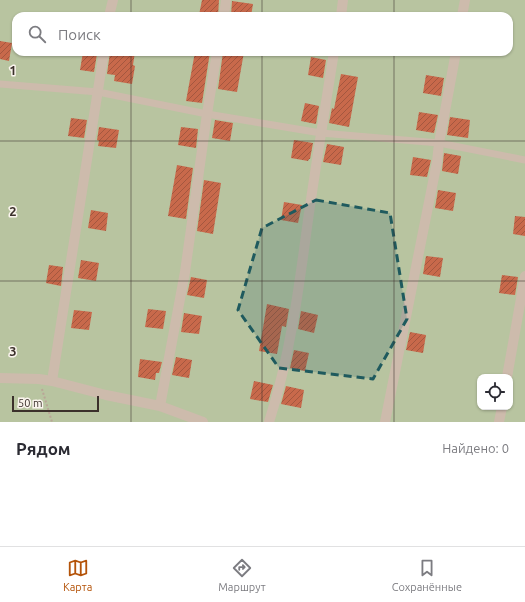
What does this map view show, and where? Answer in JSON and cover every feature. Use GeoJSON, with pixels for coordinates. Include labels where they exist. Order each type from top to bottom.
{"type":"FeatureCollection","features":[{"type":"Feature","properties":{"kind":"street"},"geometry":{"type":"LineString","coordinates":[[110,12],[113,0]]}},
{"type":"Feature","properties":{"kind":"street"},"geometry":{"type":"LineString","coordinates":[[224,12],[226,0]]}},
{"type":"Feature","properties":{"kind":"street"},"geometry":{"type":"LineString","coordinates":[[342,12],[343,0]]}},
{"type":"Feature","properties":{"kind":"street"},"geometry":{"type":"LineString","coordinates":[[463,12],[465,0]]}},
{"type":"Feature","properties":{"kind":"street"},"geometry":{"type":"LineString","coordinates":[[52,381],[103,56]]}},
{"type":"Feature","properties":{"kind":"street"},"geometry":{"type":"LineString","coordinates":[[160,406],[185,272],[216,56]]}},
{"type":"Feature","properties":{"kind":"street"},"geometry":{"type":"LineString","coordinates":[[269,422],[279,392],[298,296],[333,56]]}},
{"type":"Feature","properties":{"kind":"street"},"geometry":{"type":"LineString","coordinates":[[385,422],[437,162],[439,143],[455,56]]}},
{"type":"Feature","properties":{"kind":"street"},"geometry":{"type":"LineString","coordinates":[[508,374],[525,276]]}},
{"type":"Feature","properties":{"kind":"street"},"geometry":{"type":"LineString","coordinates":[[0,378],[39,379],[52,381],[106,395],[160,406],[203,422]]}},
{"type":"Feature","properties":{"kind":"street"},"geometry":{"type":"LineString","coordinates":[[499,422],[501,410]]}},
{"type":"Feature","properties":{"kind":"lane"},"geometry":{"type":"LineString","coordinates":[[0,84],[98,92],[207,114],[321,133],[439,143],[525,160]]}},
{"type":"Feature","properties":{"kind":"path"},"geometry":{"type":"LineString","coordinates":[[39,379],[52,422]]}},
{"type":"Feature","properties":{"kind":"highlighted area"},"geometry":{"type":"Polygon","coordinates":[[[316,200],[390,213],[407,319],[373,379],[279,368],[238,310],[262,228],[316,200]]]}},
{"type":"Feature","properties":{"kind":"green space"},"geometry":{"type":"Polygon","coordinates":[[[0,0],[525,0],[525,422],[0,422],[0,0]]]}},
{"type":"Feature","properties":{"kind":"building"},"geometry":{"type":"Polygon","coordinates":[[[202,0],[219,0],[218,12],[200,12],[202,0]]]}},
{"type":"Feature","properties":{"kind":"building"},"geometry":{"type":"Polygon","coordinates":[[[232,1],[253,4],[252,12],[231,12],[232,1]]]}},
{"type":"Feature","properties":{"kind":"building"},"geometry":{"type":"Polygon","coordinates":[[[0,41],[12,43],[9,61],[0,59],[0,41]]]}},
{"type":"Feature","properties":{"kind":"building"},"geometry":{"type":"Polygon","coordinates":[[[82,56],[97,56],[94,72],[80,70],[82,56]]]}},
{"type":"Feature","properties":{"kind":"building"},"geometry":{"type":"Polygon","coordinates":[[[109,56],[134,56],[133,65],[135,66],[132,84],[114,81],[115,75],[107,74],[109,56]]]}},
{"type":"Feature","properties":{"kind":"building"},"geometry":{"type":"Polygon","coordinates":[[[194,56],[209,56],[202,103],[186,101],[194,56]]]}},
{"type":"Feature","properties":{"kind":"building"},"geometry":{"type":"Polygon","coordinates":[[[222,56],[243,56],[237,92],[218,89],[222,56]]]}},
{"type":"Feature","properties":{"kind":"building"},"geometry":{"type":"Polygon","coordinates":[[[311,57],[326,60],[323,78],[308,75],[311,57]]]}},
{"type":"Feature","properties":{"kind":"building"},"geometry":{"type":"Polygon","coordinates":[[[341,74],[358,77],[349,127],[329,123],[332,108],[334,109],[341,74]]]}},
{"type":"Feature","properties":{"kind":"building"},"geometry":{"type":"Polygon","coordinates":[[[426,75],[444,78],[441,96],[423,93],[426,75]]]}},
{"type":"Feature","properties":{"kind":"building"},"geometry":{"type":"Polygon","coordinates":[[[305,103],[319,106],[316,124],[301,121],[305,103]]]}},
{"type":"Feature","properties":{"kind":"building"},"geometry":{"type":"Polygon","coordinates":[[[419,112],[438,115],[434,133],[416,130],[419,112]]]}},
{"type":"Feature","properties":{"kind":"building"},"geometry":{"type":"Polygon","coordinates":[[[450,117],[470,120],[468,138],[447,135],[450,117]]]}},
{"type":"Feature","properties":{"kind":"building"},"geometry":{"type":"Polygon","coordinates":[[[71,118],[87,120],[84,138],[68,136],[71,118]]]}},
{"type":"Feature","properties":{"kind":"building"},"geometry":{"type":"Polygon","coordinates":[[[215,120],[233,123],[230,141],[212,138],[215,120]]]}},
{"type":"Feature","properties":{"kind":"building"},"geometry":{"type":"Polygon","coordinates":[[[99,127],[119,130],[116,148],[98,146],[99,141],[97,140],[99,127]]]}},
{"type":"Feature","properties":{"kind":"building"},"geometry":{"type":"Polygon","coordinates":[[[181,127],[198,129],[196,148],[178,145],[181,127]]]}},
{"type":"Feature","properties":{"kind":"building"},"geometry":{"type":"Polygon","coordinates":[[[294,140],[313,143],[310,159],[308,161],[291,158],[294,140]]]}},
{"type":"Feature","properties":{"kind":"building"},"geometry":{"type":"Polygon","coordinates":[[[327,144],[344,147],[341,165],[323,162],[327,144]]]}},
{"type":"Feature","properties":{"kind":"building"},"geometry":{"type":"Polygon","coordinates":[[[444,153],[461,156],[458,174],[442,171],[444,153]]]}},
{"type":"Feature","properties":{"kind":"building"},"geometry":{"type":"Polygon","coordinates":[[[413,157],[431,160],[427,177],[410,175],[413,157]]]}},
{"type":"Feature","properties":{"kind":"building"},"geometry":{"type":"Polygon","coordinates":[[[177,165],[193,168],[186,219],[168,216],[177,165]]]}},
{"type":"Feature","properties":{"kind":"building"},"geometry":{"type":"Polygon","coordinates":[[[204,180],[221,183],[213,234],[197,231],[204,180]]]}},
{"type":"Feature","properties":{"kind":"building"},"geometry":{"type":"Polygon","coordinates":[[[438,190],[456,193],[453,211],[435,208],[438,190]]]}},
{"type":"Feature","properties":{"kind":"building"},"geometry":{"type":"Polygon","coordinates":[[[284,202],[302,205],[298,223],[281,220],[284,202]]]}},
{"type":"Feature","properties":{"kind":"building"},"geometry":{"type":"Polygon","coordinates":[[[91,210],[108,213],[106,231],[88,228],[91,210]]]}},
{"type":"Feature","properties":{"kind":"building"},"geometry":{"type":"Polygon","coordinates":[[[515,216],[525,217],[525,236],[513,234],[515,216]]]}},
{"type":"Feature","properties":{"kind":"building"},"geometry":{"type":"Polygon","coordinates":[[[426,256],[443,258],[440,277],[423,274],[426,256]]]}},
{"type":"Feature","properties":{"kind":"building"},"geometry":{"type":"Polygon","coordinates":[[[81,260],[99,263],[96,281],[78,278],[81,260]]]}},
{"type":"Feature","properties":{"kind":"building"},"geometry":{"type":"Polygon","coordinates":[[[49,265],[63,267],[61,286],[46,283],[49,265]]]}},
{"type":"Feature","properties":{"kind":"building"},"geometry":{"type":"Polygon","coordinates":[[[502,275],[518,277],[515,295],[499,293],[502,275]]]}},
{"type":"Feature","properties":{"kind":"building"},"geometry":{"type":"Polygon","coordinates":[[[191,277],[207,280],[204,298],[187,295],[191,277]]]}},
{"type":"Feature","properties":{"kind":"building"},"geometry":{"type":"Polygon","coordinates":[[[267,304],[289,309],[286,327],[282,326],[277,354],[259,351],[267,304]]]}},
{"type":"Feature","properties":{"kind":"building"},"geometry":{"type":"Polygon","coordinates":[[[148,309],[166,311],[163,329],[145,327],[148,309]]]}},
{"type":"Feature","properties":{"kind":"building"},"geometry":{"type":"Polygon","coordinates":[[[74,310],[92,312],[89,330],[71,328],[74,310]]]}},
{"type":"Feature","properties":{"kind":"building"},"geometry":{"type":"Polygon","coordinates":[[[301,311],[318,315],[314,333],[298,329],[301,311]]]}},
{"type":"Feature","properties":{"kind":"building"},"geometry":{"type":"Polygon","coordinates":[[[184,313],[202,316],[199,334],[181,332],[184,313]]]}},
{"type":"Feature","properties":{"kind":"building"},"geometry":{"type":"Polygon","coordinates":[[[410,332],[426,335],[423,353],[406,350],[410,332]]]}},
{"type":"Feature","properties":{"kind":"building"},"geometry":{"type":"Polygon","coordinates":[[[294,350],[309,353],[305,371],[290,368],[294,350]]]}},
{"type":"Feature","properties":{"kind":"building"},"geometry":{"type":"Polygon","coordinates":[[[176,357],[192,360],[189,378],[172,375],[176,357]]]}},
{"type":"Feature","properties":{"kind":"building"},"geometry":{"type":"Polygon","coordinates":[[[140,359],[162,362],[159,373],[156,373],[155,380],[138,377],[140,359]]]}},
{"type":"Feature","properties":{"kind":"building"},"geometry":{"type":"Polygon","coordinates":[[[254,381],[273,385],[268,402],[250,399],[254,381]]]}},
{"type":"Feature","properties":{"kind":"building"},"geometry":{"type":"Polygon","coordinates":[[[286,386],[304,390],[301,408],[281,404],[286,386]]]}}]}
